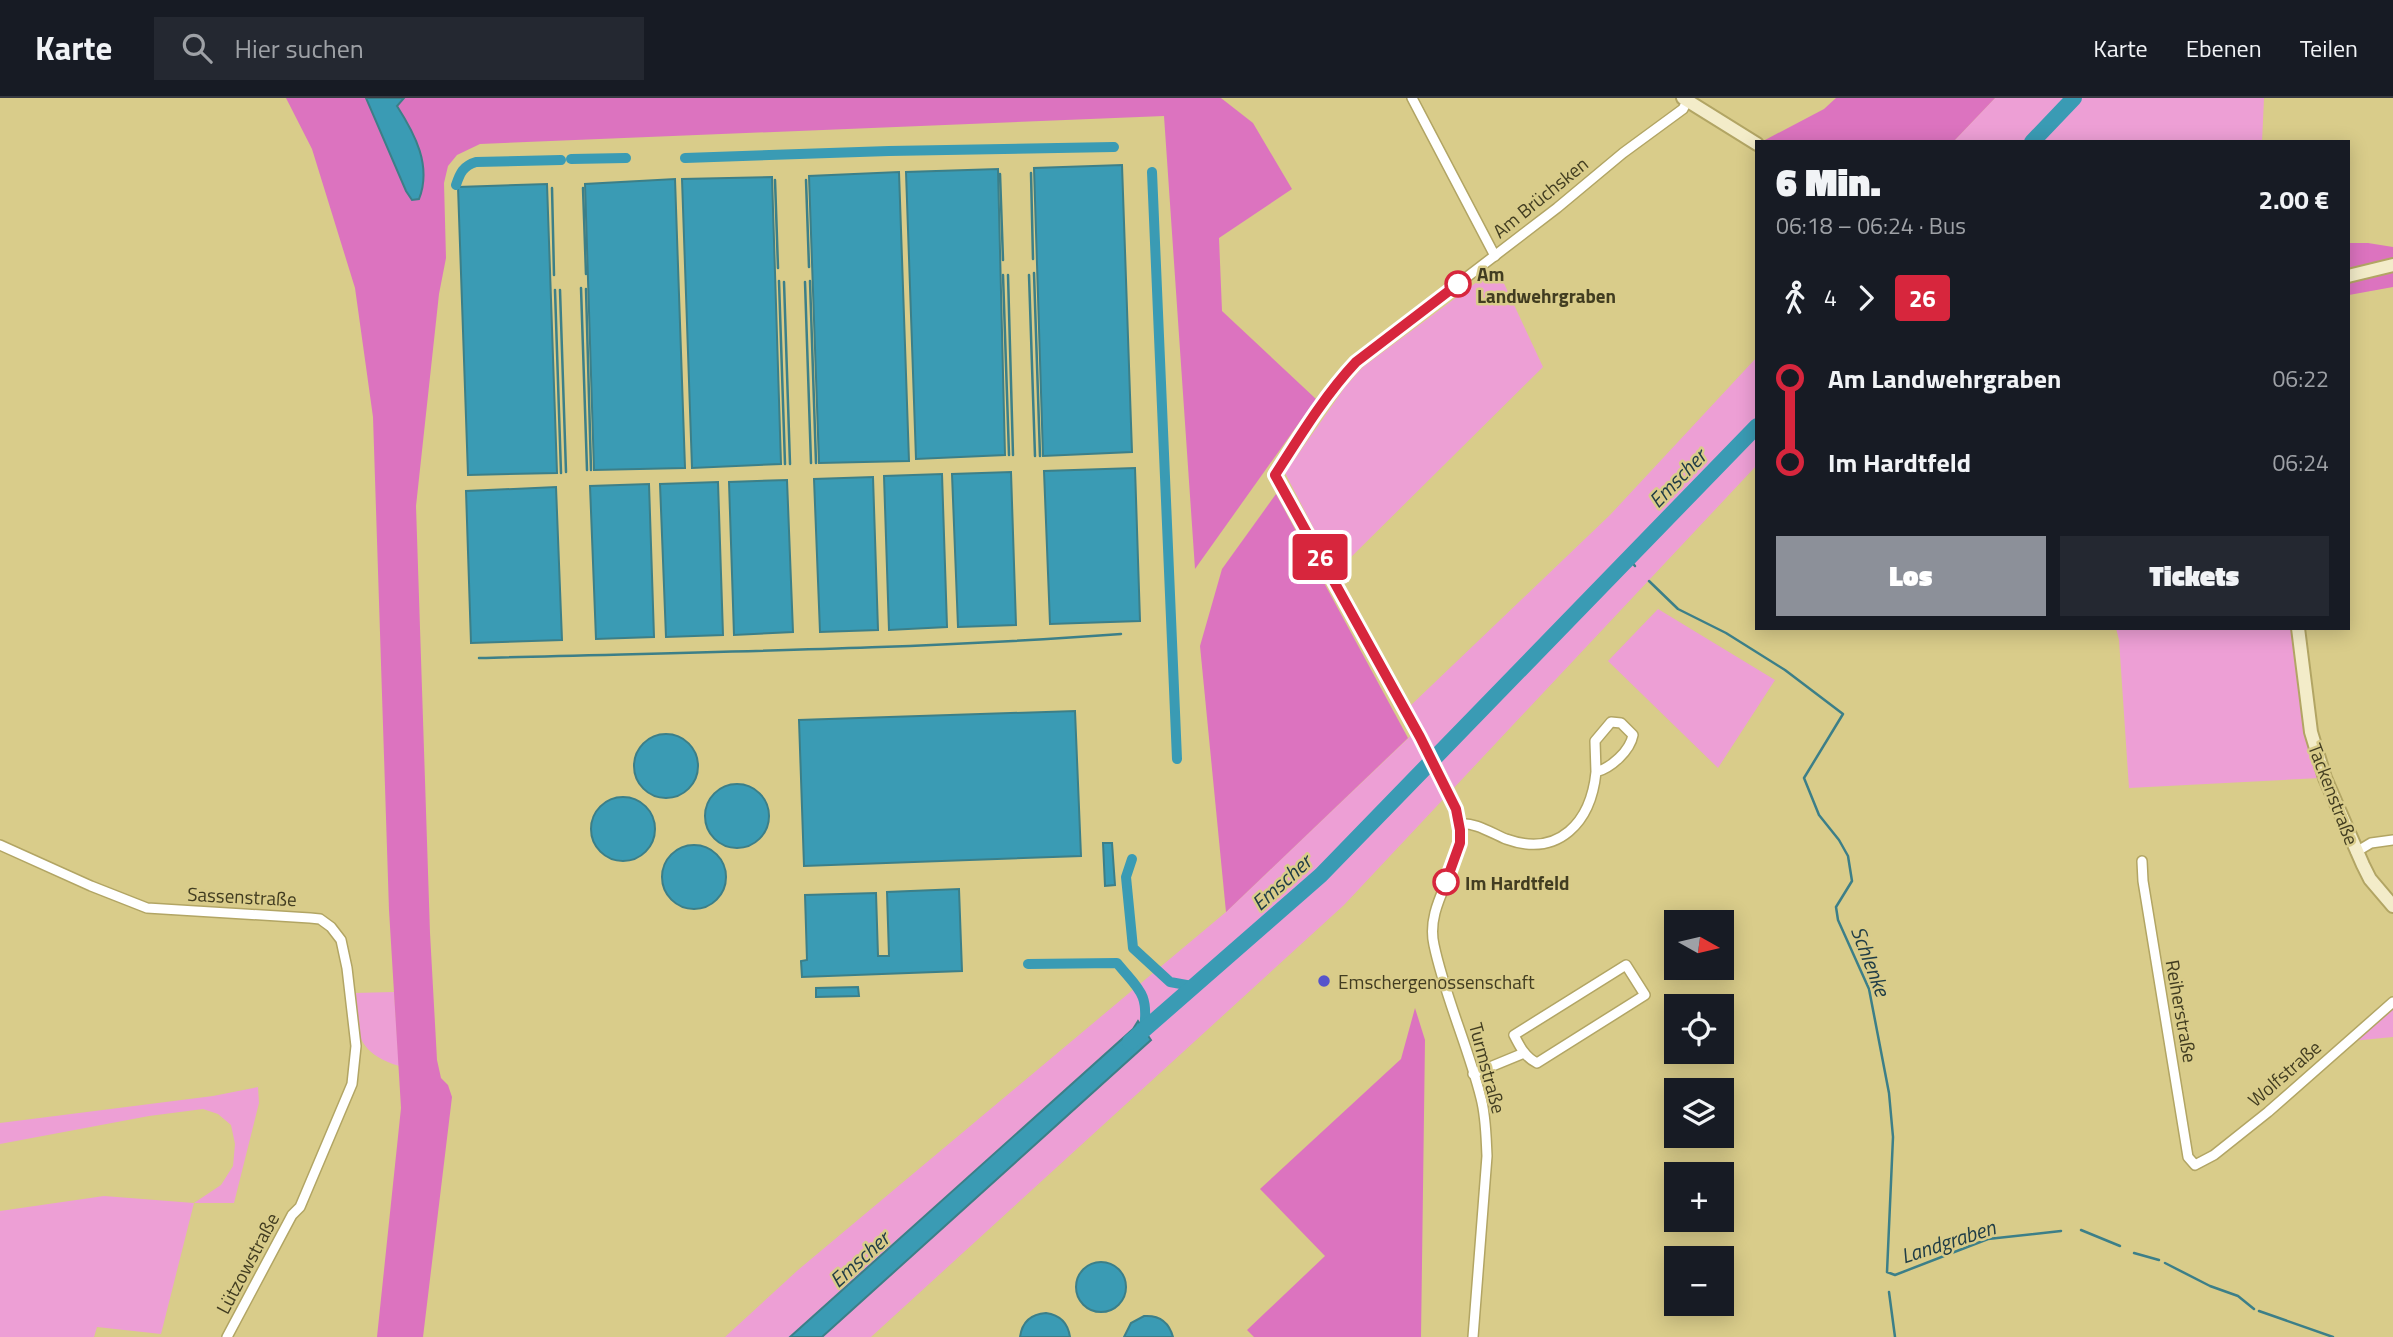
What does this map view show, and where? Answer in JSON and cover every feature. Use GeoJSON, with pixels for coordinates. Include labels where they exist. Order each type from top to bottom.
{"type":"FeatureCollection","features":[{"type":"Feature","properties":{"kind":"street"},"geometry":{"type":"LineString","coordinates":[[1412,98],[1495,256]]}},
{"type":"Feature","properties":{"kind":"street"},"geometry":{"type":"LineString","coordinates":[[1685,99],[1755,143]]}},
{"type":"Feature","properties":{"kind":"street","name":"Am Brüchsken"},"geometry":{"type":"LineString","coordinates":[[1460,824],[1456,809],[1420,737],[1275,475],[1322,404],[1356,362],[1557,208],[1622,153],[1683,109],[1685,99]]}},
{"type":"Feature","properties":{"kind":"street"},"geometry":{"type":"LineString","coordinates":[[2350,276],[2393,265]]}},
{"type":"Feature","properties":{"kind":"street","name":"Tackenstraße"},"geometry":{"type":"LineString","coordinates":[[2298,630],[2311,732],[2325,778],[2370,879],[2393,906]]}},
{"type":"Feature","properties":{"kind":"street"},"geometry":{"type":"LineString","coordinates":[[1460,824],[1468,823],[1526,844],[1553,842],[1569,833],[1579,821],[1592,795],[1596,772],[1595,741],[1611,723],[1620,723],[1633,735],[1631,745],[1606,769],[1596,772]]}},
{"type":"Feature","properties":{"kind":"street","name":"Turmstraße"},"geometry":{"type":"LineString","coordinates":[[1460,824],[1460,843],[1456,858],[1436,908],[1432,927],[1433,941],[1481,1100],[1486,1128],[1487,1156],[1473,1333]]}},
{"type":"Feature","properties":{"kind":"street"},"geometry":{"type":"LineString","coordinates":[[2356,852],[2371,843],[2393,840]]}},
{"type":"Feature","properties":{"kind":"street","name":"Sassenstraße"},"geometry":{"type":"LineString","coordinates":[[0,845],[147,908],[320,919],[331,927],[341,940],[347,968],[356,1046],[352,1084],[300,1207]]}},
{"type":"Feature","properties":{"kind":"street","name":"Reiherstraße"},"geometry":{"type":"LineString","coordinates":[[2142,861],[2144,893],[2188,1157],[2195,1166]]}},
{"type":"Feature","properties":{"kind":"street"},"geometry":{"type":"LineString","coordinates":[[1626,965],[1644,995],[1537,1063],[1524,1053],[1514,1035],[1626,965]]}},
{"type":"Feature","properties":{"kind":"street","name":"Wolfstraße"},"geometry":{"type":"LineString","coordinates":[[2195,1166],[2214,1155],[2268,1112],[2393,1002]]}},
{"type":"Feature","properties":{"kind":"street"},"geometry":{"type":"LineString","coordinates":[[1473,1074],[1524,1053]]}},
{"type":"Feature","properties":{"kind":"street","name":"Lützowstraße"},"geometry":{"type":"LineString","coordinates":[[228,1337],[292,1215],[300,1207]]}},
{"type":"Feature","properties":{"kind":"shaded area"},"geometry":{"type":"Polygon","coordinates":[[[286,98],[1221,98],[1253,123],[1292,189],[1219,238],[1222,311],[1316,399],[1195,569],[1164,116],[480,144],[457,155],[448,166],[444,183],[446,258],[439,294],[416,506],[430,933],[437,1060],[441,1078],[448,1085],[452,1097],[423,1337],[377,1337],[401,1108],[389,910],[373,417],[355,288],[312,149],[286,98]]]}},
{"type":"Feature","properties":{"kind":"shaded area"},"geometry":{"type":"Polygon","coordinates":[[[1836,98],[1995,98],[1955,140],[1765,140],[1824,109],[1836,98]]]}},
{"type":"Feature","properties":{"kind":"shaded area"},"geometry":{"type":"Polygon","coordinates":[[[1995,98],[2264,98],[2262,140],[1955,140],[1995,98]]]}},
{"type":"Feature","properties":{"kind":"shaded area"},"geometry":{"type":"Polygon","coordinates":[[[2350,243],[2393,247],[2393,287],[2350,295],[2350,243]]]}},
{"type":"Feature","properties":{"kind":"shaded area"},"geometry":{"type":"Polygon","coordinates":[[[1493,270],[1501,277],[1543,367],[1343,565],[1335,569],[1285,473],[1345,387],[1363,367],[1493,270]]]}},
{"type":"Feature","properties":{"kind":"shaded area"},"geometry":{"type":"Polygon","coordinates":[[[1755,359],[1755,467],[1344,905],[871,1337],[725,1337],[798,1270],[1226,912],[1420,727],[1409,707],[1610,515],[1755,359]]]}},
{"type":"Feature","properties":{"kind":"shaded area"},"geometry":{"type":"Polygon","coordinates":[[[1276,494],[1408,738],[1226,912],[1200,646],[1222,569],[1276,494]]]}},
{"type":"Feature","properties":{"kind":"shaded area"},"geometry":{"type":"Polygon","coordinates":[[[1658,609],[1775,680],[1718,768],[1608,661],[1658,609]]]}},
{"type":"Feature","properties":{"kind":"shaded area"},"geometry":{"type":"Polygon","coordinates":[[[2116,630],[2295,630],[2320,778],[2129,788],[2116,630]]]}},
{"type":"Feature","properties":{"kind":"shaded area"},"geometry":{"type":"Polygon","coordinates":[[[394,992],[399,1066],[374,1054],[361,1039],[354,993],[394,992]]]}},
{"type":"Feature","properties":{"kind":"shaded area"},"geometry":{"type":"Polygon","coordinates":[[[2393,1007],[2393,1037],[2352,1041],[2393,1007]]]}},
{"type":"Feature","properties":{"kind":"shaded area"},"geometry":{"type":"Polygon","coordinates":[[[1415,1008],[1425,1040],[1421,1337],[1254,1337],[1247,1330],[1325,1256],[1260,1189],[1401,1059],[1415,1008]]]}},
{"type":"Feature","properties":{"kind":"shaded area"},"geometry":{"type":"Polygon","coordinates":[[[258,1087],[259,1103],[234,1203],[194,1203],[221,1185],[233,1166],[235,1144],[231,1125],[218,1114],[203,1109],[149,1116],[0,1144],[0,1123],[213,1096],[258,1087]]]}},
{"type":"Feature","properties":{"kind":"shaded area"},"geometry":{"type":"Polygon","coordinates":[[[104,1196],[194,1203],[161,1334],[97,1327],[94,1337],[0,1337],[0,1211],[104,1196]]]}},
{"type":"Feature","properties":{"kind":"water"},"geometry":{"type":"Polygon","coordinates":[[[366,98],[404,98],[397,106],[420,151],[424,174],[419,199],[412,200],[406,191],[366,98]]]}},
{"type":"Feature","properties":{"kind":"water"},"geometry":{"type":"Polygon","coordinates":[[[1122,165],[1132,452],[1043,456],[1034,168],[1122,165]]]}},
{"type":"Feature","properties":{"kind":"water"},"geometry":{"type":"Polygon","coordinates":[[[998,169],[1005,455],[916,459],[906,172],[998,169]]]}},
{"type":"Feature","properties":{"kind":"water"},"geometry":{"type":"Polygon","coordinates":[[[899,172],[909,461],[819,463],[809,176],[899,172]]]}},
{"type":"Feature","properties":{"kind":"water"},"geometry":{"type":"Polygon","coordinates":[[[772,177],[781,464],[692,468],[682,179],[772,177]]]}},
{"type":"Feature","properties":{"kind":"water"},"geometry":{"type":"Polygon","coordinates":[[[675,179],[685,468],[594,470],[585,184],[675,179]]]}},
{"type":"Feature","properties":{"kind":"water"},"geometry":{"type":"Polygon","coordinates":[[[547,184],[557,473],[468,475],[458,187],[547,184]]]}},
{"type":"Feature","properties":{"kind":"water"},"geometry":{"type":"Polygon","coordinates":[[[1135,468],[1140,621],[1050,624],[1044,471],[1135,468]]]}},
{"type":"Feature","properties":{"kind":"water"},"geometry":{"type":"Polygon","coordinates":[[[1011,472],[1016,625],[958,627],[952,474],[1011,472]]]}},
{"type":"Feature","properties":{"kind":"water"},"geometry":{"type":"Polygon","coordinates":[[[942,474],[947,627],[889,630],[884,476],[942,474]]]}},
{"type":"Feature","properties":{"kind":"water"},"geometry":{"type":"Polygon","coordinates":[[[873,477],[878,630],[820,632],[814,479],[873,477]]]}},
{"type":"Feature","properties":{"kind":"water"},"geometry":{"type":"Polygon","coordinates":[[[787,480],[793,632],[734,635],[729,482],[787,480]]]}},
{"type":"Feature","properties":{"kind":"water"},"geometry":{"type":"Polygon","coordinates":[[[718,482],[723,635],[666,637],[660,484],[718,482]]]}},
{"type":"Feature","properties":{"kind":"water"},"geometry":{"type":"Polygon","coordinates":[[[649,484],[654,637],[596,639],[590,486],[649,484]]]}},
{"type":"Feature","properties":{"kind":"water"},"geometry":{"type":"Polygon","coordinates":[[[556,487],[562,640],[471,643],[466,491],[556,487]]]}},
{"type":"Feature","properties":{"kind":"water"},"geometry":{"type":"Polygon","coordinates":[[[1075,711],[1081,856],[804,866],[799,720],[1075,711]]]}},
{"type":"Feature","properties":{"kind":"water"},"geometry":{"type":"Polygon","coordinates":[[[666,734],[684,740],[692,748],[698,766],[692,784],[684,792],[666,798],[648,792],[640,784],[634,766],[640,748],[648,740],[666,734]]]}},
{"type":"Feature","properties":{"kind":"water"},"geometry":{"type":"Polygon","coordinates":[[[737,784],[749,786],[760,793],[767,804],[767,828],[760,839],[749,846],[737,848],[725,846],[714,839],[707,828],[705,816],[707,804],[714,793],[725,786],[737,784]]]}},
{"type":"Feature","properties":{"kind":"water"},"geometry":{"type":"Polygon","coordinates":[[[623,797],[641,803],[649,811],[655,829],[649,847],[641,855],[623,861],[605,855],[597,847],[591,829],[597,811],[605,803],[623,797]]]}},
{"type":"Feature","properties":{"kind":"water"},"geometry":{"type":"Polygon","coordinates":[[[1103,843],[1112,843],[1115,885],[1105,886],[1103,843]]]}},
{"type":"Feature","properties":{"kind":"water"},"geometry":{"type":"Polygon","coordinates":[[[694,845],[706,847],[717,854],[724,865],[724,889],[717,900],[706,907],[694,909],[682,907],[671,900],[664,889],[662,877],[664,865],[671,854],[682,847],[694,845]]]}},
{"type":"Feature","properties":{"kind":"water"},"geometry":{"type":"Polygon","coordinates":[[[959,889],[962,971],[802,977],[801,961],[807,960],[805,895],[876,893],[878,956],[889,956],[887,892],[959,889]]]}},
{"type":"Feature","properties":{"kind":"water"},"geometry":{"type":"Polygon","coordinates":[[[858,987],[859,996],[816,997],[816,988],[858,987]]]}},
{"type":"Feature","properties":{"kind":"water"},"geometry":{"type":"Polygon","coordinates":[[[1138,1021],[1151,1040],[822,1337],[790,1337],[1133,1029],[1138,1021]]]}},
{"type":"Feature","properties":{"kind":"water"},"geometry":{"type":"Polygon","coordinates":[[[1101,1262],[1119,1269],[1126,1287],[1119,1305],[1101,1312],[1083,1305],[1076,1287],[1083,1269],[1101,1262]]]}},
{"type":"Feature","properties":{"kind":"water"},"geometry":{"type":"Polygon","coordinates":[[[1046,1313],[1063,1320],[1070,1337],[1020,1337],[1028,1320],[1046,1313]]]}},
{"type":"Feature","properties":{"kind":"water"},"geometry":{"type":"Polygon","coordinates":[[[1144,1316],[1163,1320],[1173,1337],[1124,1337],[1131,1323],[1144,1316]]]}},
{"type":"Feature","properties":{"kind":"waterway","name":"Emscher"},"geometry":{"type":"LineString","coordinates":[[2034,140],[2074,98]]}},
{"type":"Feature","properties":{"kind":"waterway"},"geometry":{"type":"LineString","coordinates":[[685,158],[1114,147]]}},
{"type":"Feature","properties":{"kind":"waterway"},"geometry":{"type":"LineString","coordinates":[[571,159],[626,158]]}},
{"type":"Feature","properties":{"kind":"waterway"},"geometry":{"type":"LineString","coordinates":[[456,185],[463,170],[476,162],[561,160]]}},
{"type":"Feature","properties":{"kind":"waterway"},"geometry":{"type":"LineString","coordinates":[[1152,172],[1177,759]]}},
{"type":"Feature","properties":{"kind":"waterway"},"geometry":{"type":"LineString","coordinates":[[1031,173],[1033,259]]}},
{"type":"Feature","properties":{"kind":"waterway"},"geometry":{"type":"LineString","coordinates":[[1000,174],[1003,260]]}},
{"type":"Feature","properties":{"kind":"waterway"},"geometry":{"type":"LineString","coordinates":[[775,180],[778,268]]}},
{"type":"Feature","properties":{"kind":"waterway"},"geometry":{"type":"LineString","coordinates":[[806,180],[809,267]]}},
{"type":"Feature","properties":{"kind":"waterway"},"geometry":{"type":"LineString","coordinates":[[552,188],[554,275]]}},
{"type":"Feature","properties":{"kind":"waterway"},"geometry":{"type":"LineString","coordinates":[[583,188],[586,274]]}},
{"type":"Feature","properties":{"kind":"waterway"},"geometry":{"type":"LineString","coordinates":[[1034,273],[1040,456]]}},
{"type":"Feature","properties":{"kind":"waterway"},"geometry":{"type":"LineString","coordinates":[[1003,275],[1009,455]]}},
{"type":"Feature","properties":{"kind":"waterway"},"geometry":{"type":"LineString","coordinates":[[1008,275],[1013,455]]}},
{"type":"Feature","properties":{"kind":"waterway"},"geometry":{"type":"LineString","coordinates":[[1029,275],[1035,456]]}},
{"type":"Feature","properties":{"kind":"waterway"},"geometry":{"type":"LineString","coordinates":[[779,281],[785,464]]}},
{"type":"Feature","properties":{"kind":"waterway"},"geometry":{"type":"LineString","coordinates":[[810,281],[816,463]]}},
{"type":"Feature","properties":{"kind":"waterway"},"geometry":{"type":"LineString","coordinates":[[784,282],[790,464]]}},
{"type":"Feature","properties":{"kind":"waterway"},"geometry":{"type":"LineString","coordinates":[[805,282],[811,463]]}},
{"type":"Feature","properties":{"kind":"waterway"},"geometry":{"type":"LineString","coordinates":[[581,288],[587,470]]}},
{"type":"Feature","properties":{"kind":"waterway"},"geometry":{"type":"LineString","coordinates":[[586,289],[591,470]]}},
{"type":"Feature","properties":{"kind":"waterway"},"geometry":{"type":"LineString","coordinates":[[555,290],[561,473]]}},
{"type":"Feature","properties":{"kind":"waterway"},"geometry":{"type":"LineString","coordinates":[[560,290],[566,472]]}},
{"type":"Feature","properties":{"kind":"waterway","name":"Emscher"},"geometry":{"type":"LineString","coordinates":[[1130,1042],[1321,875],[1755,428]]}},
{"type":"Feature","properties":{"kind":"waterway","name":"Schlenke"},"geometry":{"type":"LineString","coordinates":[[1629,559],[1635,566]]}},
{"type":"Feature","properties":{"kind":"waterway","name":"Schlenke"},"geometry":{"type":"LineString","coordinates":[[1649,581],[1678,609],[1726,633],[1785,670],[1843,714],[1804,778],[1819,815],[1848,856],[1852,881],[1836,907],[1838,920],[1869,989],[1889,1093],[1893,1137],[1887,1272],[1895,1275],[1988,1239],[2061,1231]]}},
{"type":"Feature","properties":{"kind":"waterway"},"geometry":{"type":"LineString","coordinates":[[479,658],[881,647],[1121,634]]}},
{"type":"Feature","properties":{"kind":"waterway"},"geometry":{"type":"LineString","coordinates":[[1132,859],[1126,877],[1133,948],[1170,982],[1192,986]]}},
{"type":"Feature","properties":{"kind":"waterway"},"geometry":{"type":"LineString","coordinates":[[1028,964],[1117,963],[1141,993],[1145,1007],[1144,1029]]}},
{"type":"Feature","properties":{"kind":"waterway","name":"Landgraben"},"geometry":{"type":"LineString","coordinates":[[2081,1230],[2120,1246]]}},
{"type":"Feature","properties":{"kind":"waterway","name":"Landgraben"},"geometry":{"type":"LineString","coordinates":[[2134,1253],[2159,1260]]}},
{"type":"Feature","properties":{"kind":"waterway","name":"Landgraben"},"geometry":{"type":"LineString","coordinates":[[2165,1263],[2210,1286],[2238,1296],[2254,1309]]}},
{"type":"Feature","properties":{"kind":"waterway","name":"Schlenke"},"geometry":{"type":"LineString","coordinates":[[1889,1292],[1895,1337]]}},
{"type":"Feature","properties":{"kind":"waterway","name":"Landgraben"},"geometry":{"type":"LineString","coordinates":[[2259,1311],[2333,1337]]}},
{"type":"Feature","properties":{"kind":"bus line","name":"26"},"geometry":{"type":"LineString","coordinates":[[1446,882],[1460,843],[1456,809],[1420,737],[1275,475],[1320,408],[1356,362],[1458,284]]}},
{"type":"Feature","properties":{"kind":"place","name":"Am Landwehrgraben"},"geometry":{"type":"Point","coordinates":[1458,284]}},
{"type":"Feature","properties":{"kind":"place","name":"Im Hardtfeld"},"geometry":{"type":"Point","coordinates":[1446,882]}},
{"type":"Feature","properties":{"kind":"place","name":"Emschergenossenschaft"},"geometry":{"type":"Point","coordinates":[1324,981]}}]}
